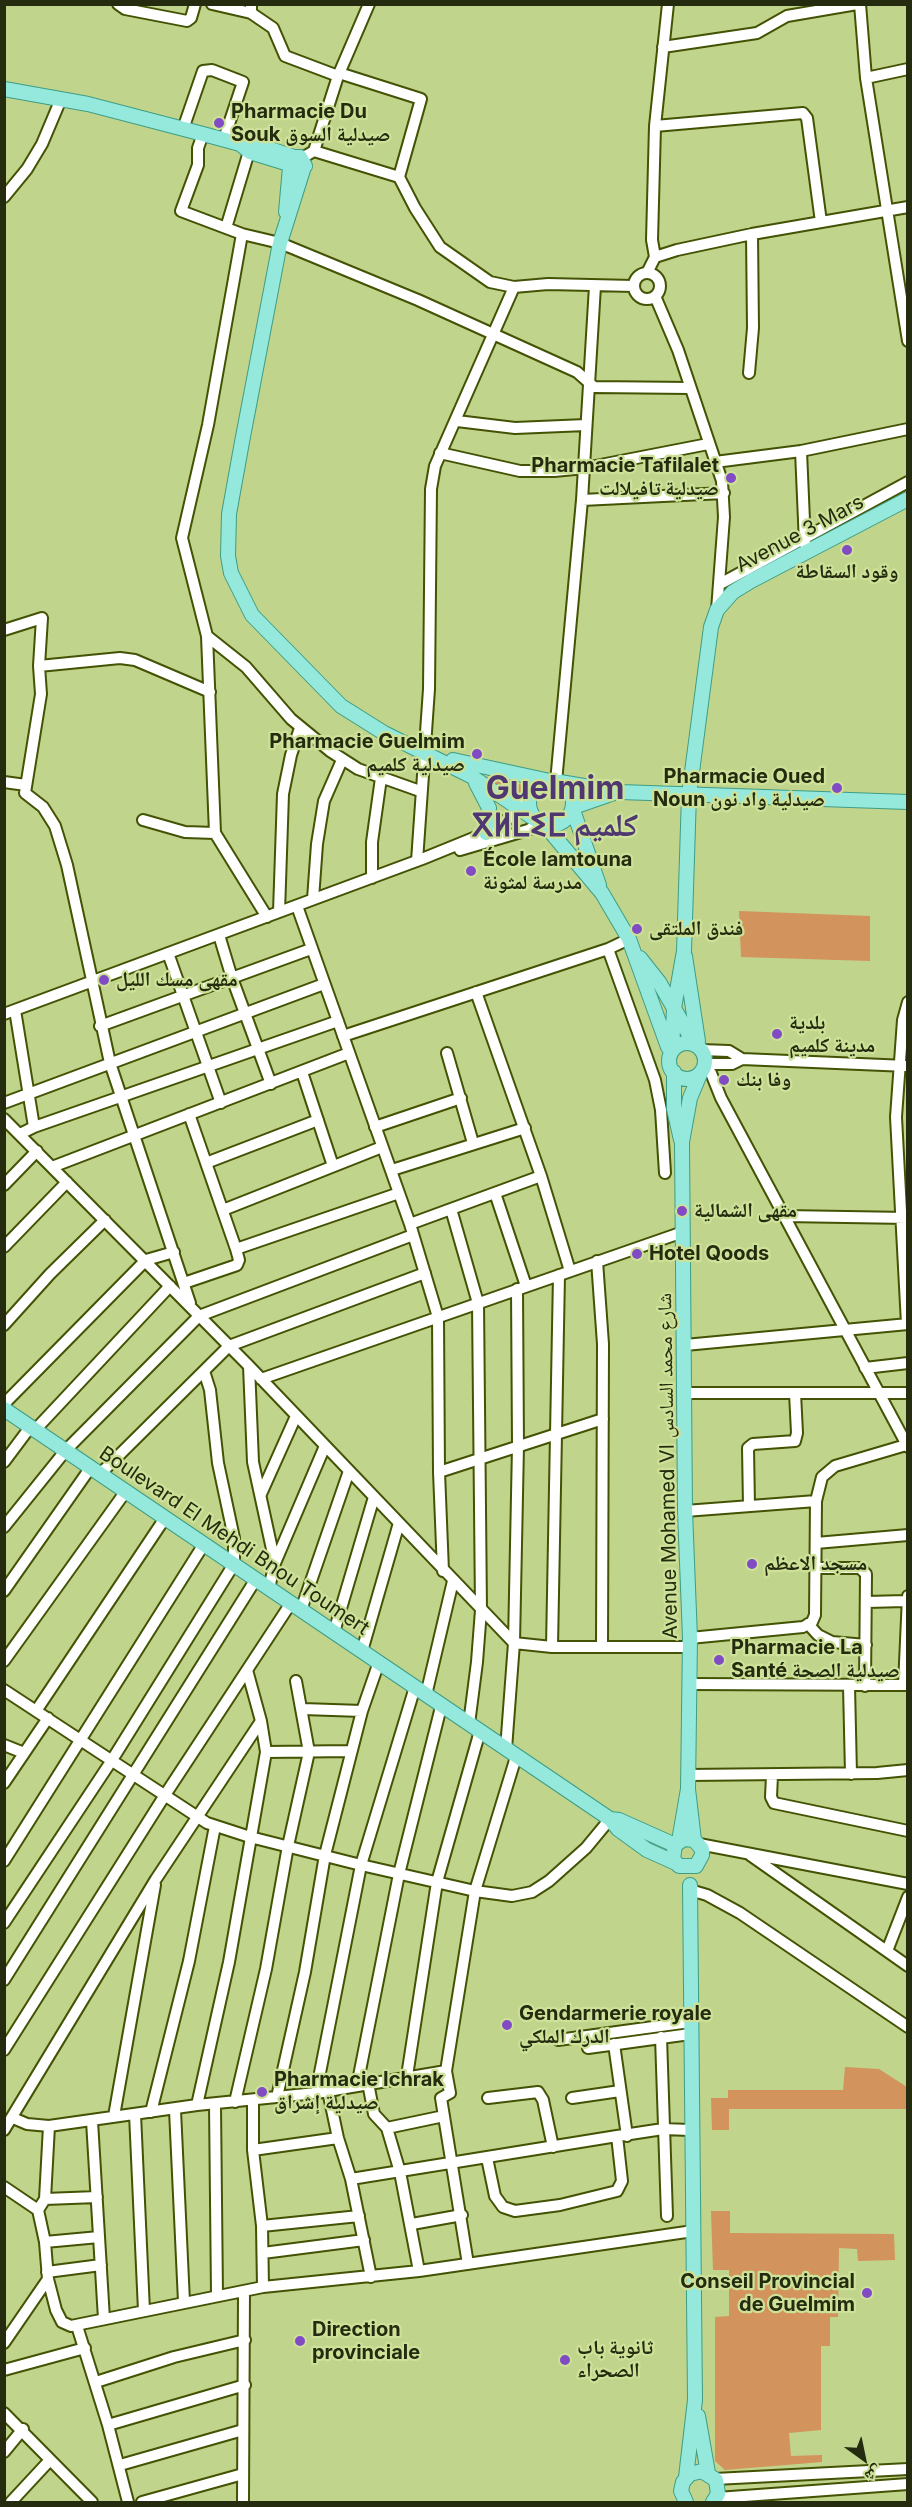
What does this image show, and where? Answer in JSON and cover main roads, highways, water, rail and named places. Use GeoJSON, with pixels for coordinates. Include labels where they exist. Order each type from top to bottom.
{"type":"FeatureCollection","features":[{"type":"Feature","properties":{"kind":"main road"},"geometry":{"type":"LineString","coordinates":[[4,89],[61,99],[203,134],[299,161],[294,204],[287,217],[280,243],[230,514],[228,556],[231,573],[252,615],[341,706],[384,733],[471,776],[540,822],[552,826],[564,822],[573,809],[620,792]]}},
{"type":"Feature","properties":{"kind":"main road","name":"Avenue 3 Mars"},"geometry":{"type":"LineString","coordinates":[[689,795],[709,639],[717,610],[733,592],[751,580],[908,499]]}},
{"type":"Feature","properties":{"kind":"main road"},"geometry":{"type":"LineString","coordinates":[[426,752],[477,767],[620,792],[908,802]]}},
{"type":"Feature","properties":{"kind":"main road"},"geometry":{"type":"LineString","coordinates":[[471,776],[489,808],[486,832]]}},
{"type":"Feature","properties":{"kind":"main road"},"geometry":{"type":"LineString","coordinates":[[602,893],[573,809],[571,792],[555,782],[539,785],[531,794],[529,805],[540,822],[602,893],[629,939],[637,955],[671,1053]]}},
{"type":"Feature","properties":{"kind":"main road"},"geometry":{"type":"LineString","coordinates":[[684,951],[700,1072],[682,1078],[674,1072],[670,1064],[674,1008],[684,951],[689,795]]}},
{"type":"Feature","properties":{"kind":"main road"},"geometry":{"type":"LineString","coordinates":[[637,955],[653,974],[698,1047]]}},
{"type":"Feature","properties":{"kind":"main road"},"geometry":{"type":"LineString","coordinates":[[671,1053],[682,1044],[698,1047]]}},
{"type":"Feature","properties":{"kind":"main road","name":"Avenue Mohamed VI شارع محمد السادس"},"geometry":{"type":"LineString","coordinates":[[674,1072],[674,1109],[682,1142]]}},
{"type":"Feature","properties":{"kind":"main road","name":"Avenue Mohamed VI شارع محمد السادس"},"geometry":{"type":"LineString","coordinates":[[686,2502],[681,2491],[686,2477],[695,2400],[690,2130],[690,1887],[702,1855],[696,1842],[688,1782],[690,1643],[685,1511],[682,1142],[690,1098],[700,1072]]}},
{"type":"Feature","properties":{"kind":"main road","name":"Boulevard El Mehdi Bnou Toumert"},"geometry":{"type":"LineString","coordinates":[[4,1409],[379,1662],[441,1707],[610,1819]]}},
{"type":"Feature","properties":{"kind":"main road","name":"Avenue Mohamed VI شارع محمد السادس"},"geometry":{"type":"LineString","coordinates":[[688,1782],[677,1843],[672,1854],[690,1887]]}},
{"type":"Feature","properties":{"kind":"main road"},"geometry":{"type":"LineString","coordinates":[[610,1819],[619,1820],[677,1843],[696,1842]]}},
{"type":"Feature","properties":{"kind":"main road"},"geometry":{"type":"LineString","coordinates":[[610,1819],[618,1829],[647,1851],[685,1868],[698,1863]]}},
{"type":"Feature","properties":{"kind":"main road","name":"Avenue Mohamed VI شارع محمد السادس"},"geometry":{"type":"LineString","coordinates":[[695,2400],[712,2476],[719,2487],[715,2500]]}},
{"type":"Feature","properties":{"kind":"main road"},"geometry":{"type":"LineString","coordinates":[[686,2477],[696,2472],[712,2476]]}},
{"type":"Feature","properties":{"kind":"place","name":"Pharmacie Du Souk صيدلية السوق"},"geometry":{"type":"Point","coordinates":[219,123]}},
{"type":"Feature","properties":{"kind":"place","name":"Pharmacie Tafilalet صيدلية تافيلالت"},"geometry":{"type":"Point","coordinates":[731,478]}},
{"type":"Feature","properties":{"kind":"place","name":"وقود السقاطة"},"geometry":{"type":"Point","coordinates":[847,550]}},
{"type":"Feature","properties":{"kind":"place","name":"Pharmacie Guelmim صيدلية كلميم"},"geometry":{"type":"Point","coordinates":[477,754]}},
{"type":"Feature","properties":{"kind":"place","name":"Pharmacie Oued Noun صيدلية واد نون"},"geometry":{"type":"Point","coordinates":[837,788]}},
{"type":"Feature","properties":{"kind":"place","name":"École lamtouna مدرسة لمثونة"},"geometry":{"type":"Point","coordinates":[471,871]}},
{"type":"Feature","properties":{"kind":"place","name":"فندق الملتقى"},"geometry":{"type":"Point","coordinates":[637,929]}},
{"type":"Feature","properties":{"kind":"place","name":"مقهى مسك الليل"},"geometry":{"type":"Point","coordinates":[104,980]}},
{"type":"Feature","properties":{"kind":"place","name":"بلدية مدينة كلميم"},"geometry":{"type":"Point","coordinates":[777,1034]}},
{"type":"Feature","properties":{"kind":"place","name":"وفا بنك"},"geometry":{"type":"Point","coordinates":[724,1080]}},
{"type":"Feature","properties":{"kind":"place","name":"مقهى الشمالية"},"geometry":{"type":"Point","coordinates":[682,1211]}},
{"type":"Feature","properties":{"kind":"place","name":"Hotel Qoods"},"geometry":{"type":"Point","coordinates":[637,1254]}},
{"type":"Feature","properties":{"kind":"place","name":"مسجد الاعظم"},"geometry":{"type":"Point","coordinates":[752,1564]}},
{"type":"Feature","properties":{"kind":"place","name":"Pharmacie La Santé صيدلية الصحة"},"geometry":{"type":"Point","coordinates":[719,1660]}},
{"type":"Feature","properties":{"kind":"place","name":"Gendarmerie royale الدرك الملكي"},"geometry":{"type":"Point","coordinates":[507,2025]}},
{"type":"Feature","properties":{"kind":"place","name":"Pharmacie Ichrak صيدلية إشراق"},"geometry":{"type":"Point","coordinates":[262,2092]}},
{"type":"Feature","properties":{"kind":"place","name":"Conseil Provincial de Guelmim"},"geometry":{"type":"Point","coordinates":[867,2293]}},
{"type":"Feature","properties":{"kind":"place","name":"Direction provinciale"},"geometry":{"type":"Point","coordinates":[300,2341]}},
{"type":"Feature","properties":{"kind":"place","name":"ثانوية باب الصحراء"},"geometry":{"type":"Point","coordinates":[565,2360]}},
{"type":"Feature","properties":{"kind":"district","name":"Guelmim ⴳⵍⵎⵉⵎ كلميم"},"geometry":{"type":"Point","coordinates":[555,808]}}]}
